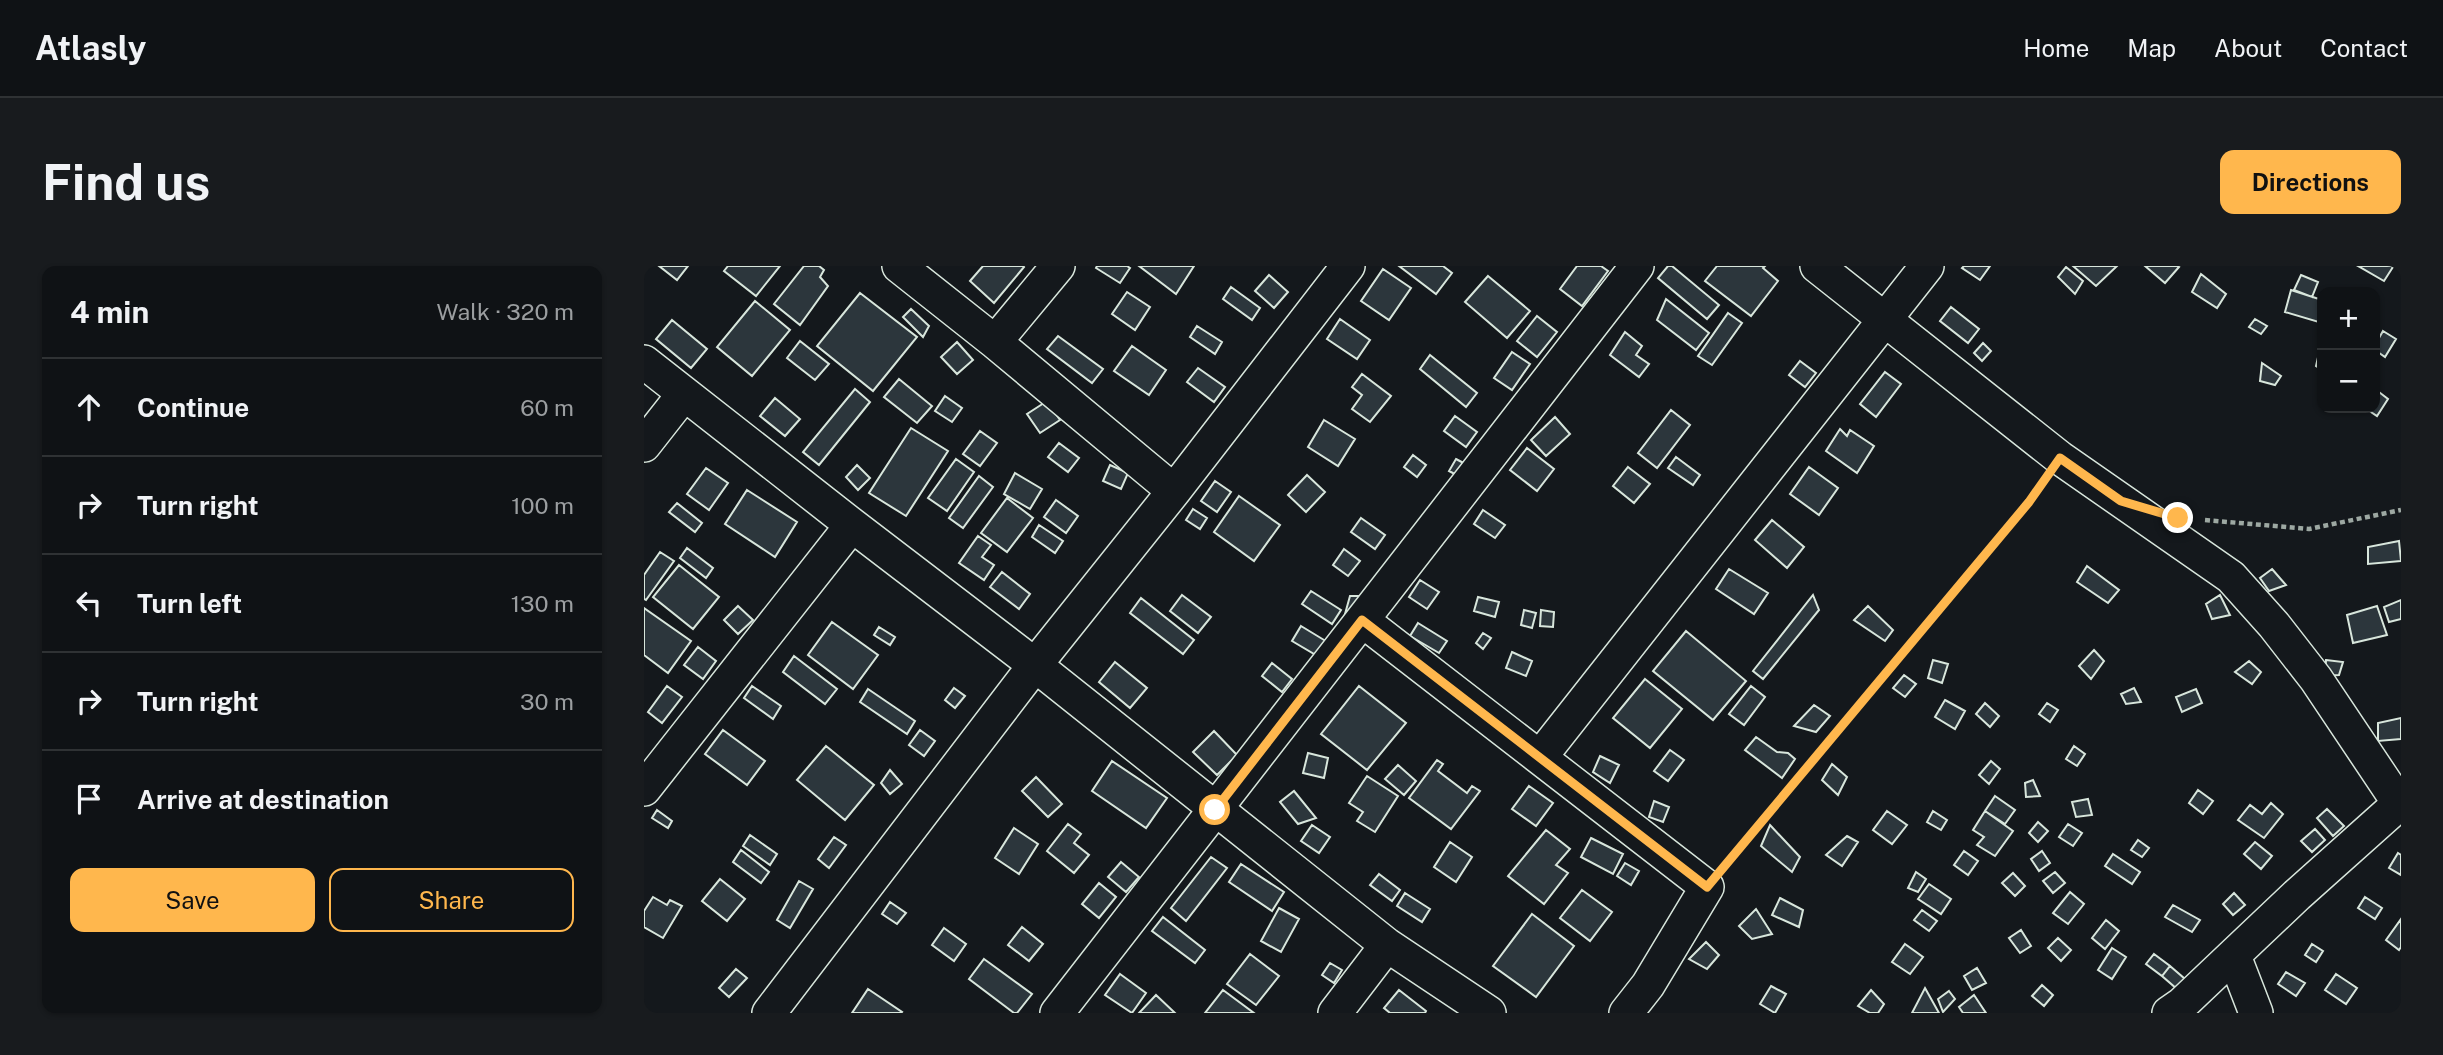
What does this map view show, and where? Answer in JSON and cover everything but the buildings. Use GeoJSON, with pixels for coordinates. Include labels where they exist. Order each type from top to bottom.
{"type":"FeatureCollection","features":[{"type":"Feature","properties":{"kind":"street"},"geometry":{"type":"LineString","coordinates":[[899,266],[1174,491]]}},
{"type":"Feature","properties":{"kind":"street"},"geometry":{"type":"LineString","coordinates":[[995,342],[1058,266]]}},
{"type":"Feature","properties":{"kind":"street"},"geometry":{"type":"LineString","coordinates":[[769,1013],[1035,665],[1348,266]]}},
{"type":"Feature","properties":{"kind":"street"},"geometry":{"type":"LineString","coordinates":[[1057,1013],[1637,266]]}},
{"type":"Feature","properties":{"kind":"street"},"geometry":{"type":"LineString","coordinates":[[1817,266],[2060,458],[2231,577],[2274,625],[2316,680],[2400,804],[2169,1013]]}},
{"type":"Feature","properties":{"kind":"street"},"geometry":{"type":"LineString","coordinates":[[1541,756],[1927,266]]}},
{"type":"Feature","properties":{"kind":"street"},"geometry":{"type":"LineString","coordinates":[[644,362],[852,526],[1035,665],[1387,945],[1489,1013]]}},
{"type":"Feature","properties":{"kind":"street"},"geometry":{"type":"LineString","coordinates":[[644,444],[684,394]]}},
{"type":"Feature","properties":{"kind":"street"},"geometry":{"type":"LineString","coordinates":[[644,789],[852,526]]}},
{"type":"Feature","properties":{"kind":"street"},"geometry":{"type":"LineString","coordinates":[[1362,620],[1707,887],[1648,985],[1626,1013]]}},
{"type":"Feature","properties":{"kind":"street"},"geometry":{"type":"LineString","coordinates":[[1335,1013],[1387,945]]}},
{"type":"Feature","properties":{"kind":"street"},"geometry":{"type":"LineString","coordinates":[[2234,956],[2256,1013]]}},
{"type":"Feature","properties":{"kind":"path"},"geometry":{"type":"LineString","coordinates":[[1707,887],[2029,502],[2060,458]]}},
{"type":"Feature","properties":{"kind":"path"},"geometry":{"type":"LineString","coordinates":[[2204,520],[2309,529],[2401,510]]}},
{"type":"Feature","properties":{"kind":"route"},"geometry":{"type":"LineString","coordinates":[[1215,810],[1362,620],[1707,887],[2029,502],[2060,458],[2121,501],[2178,518]]}}]}
